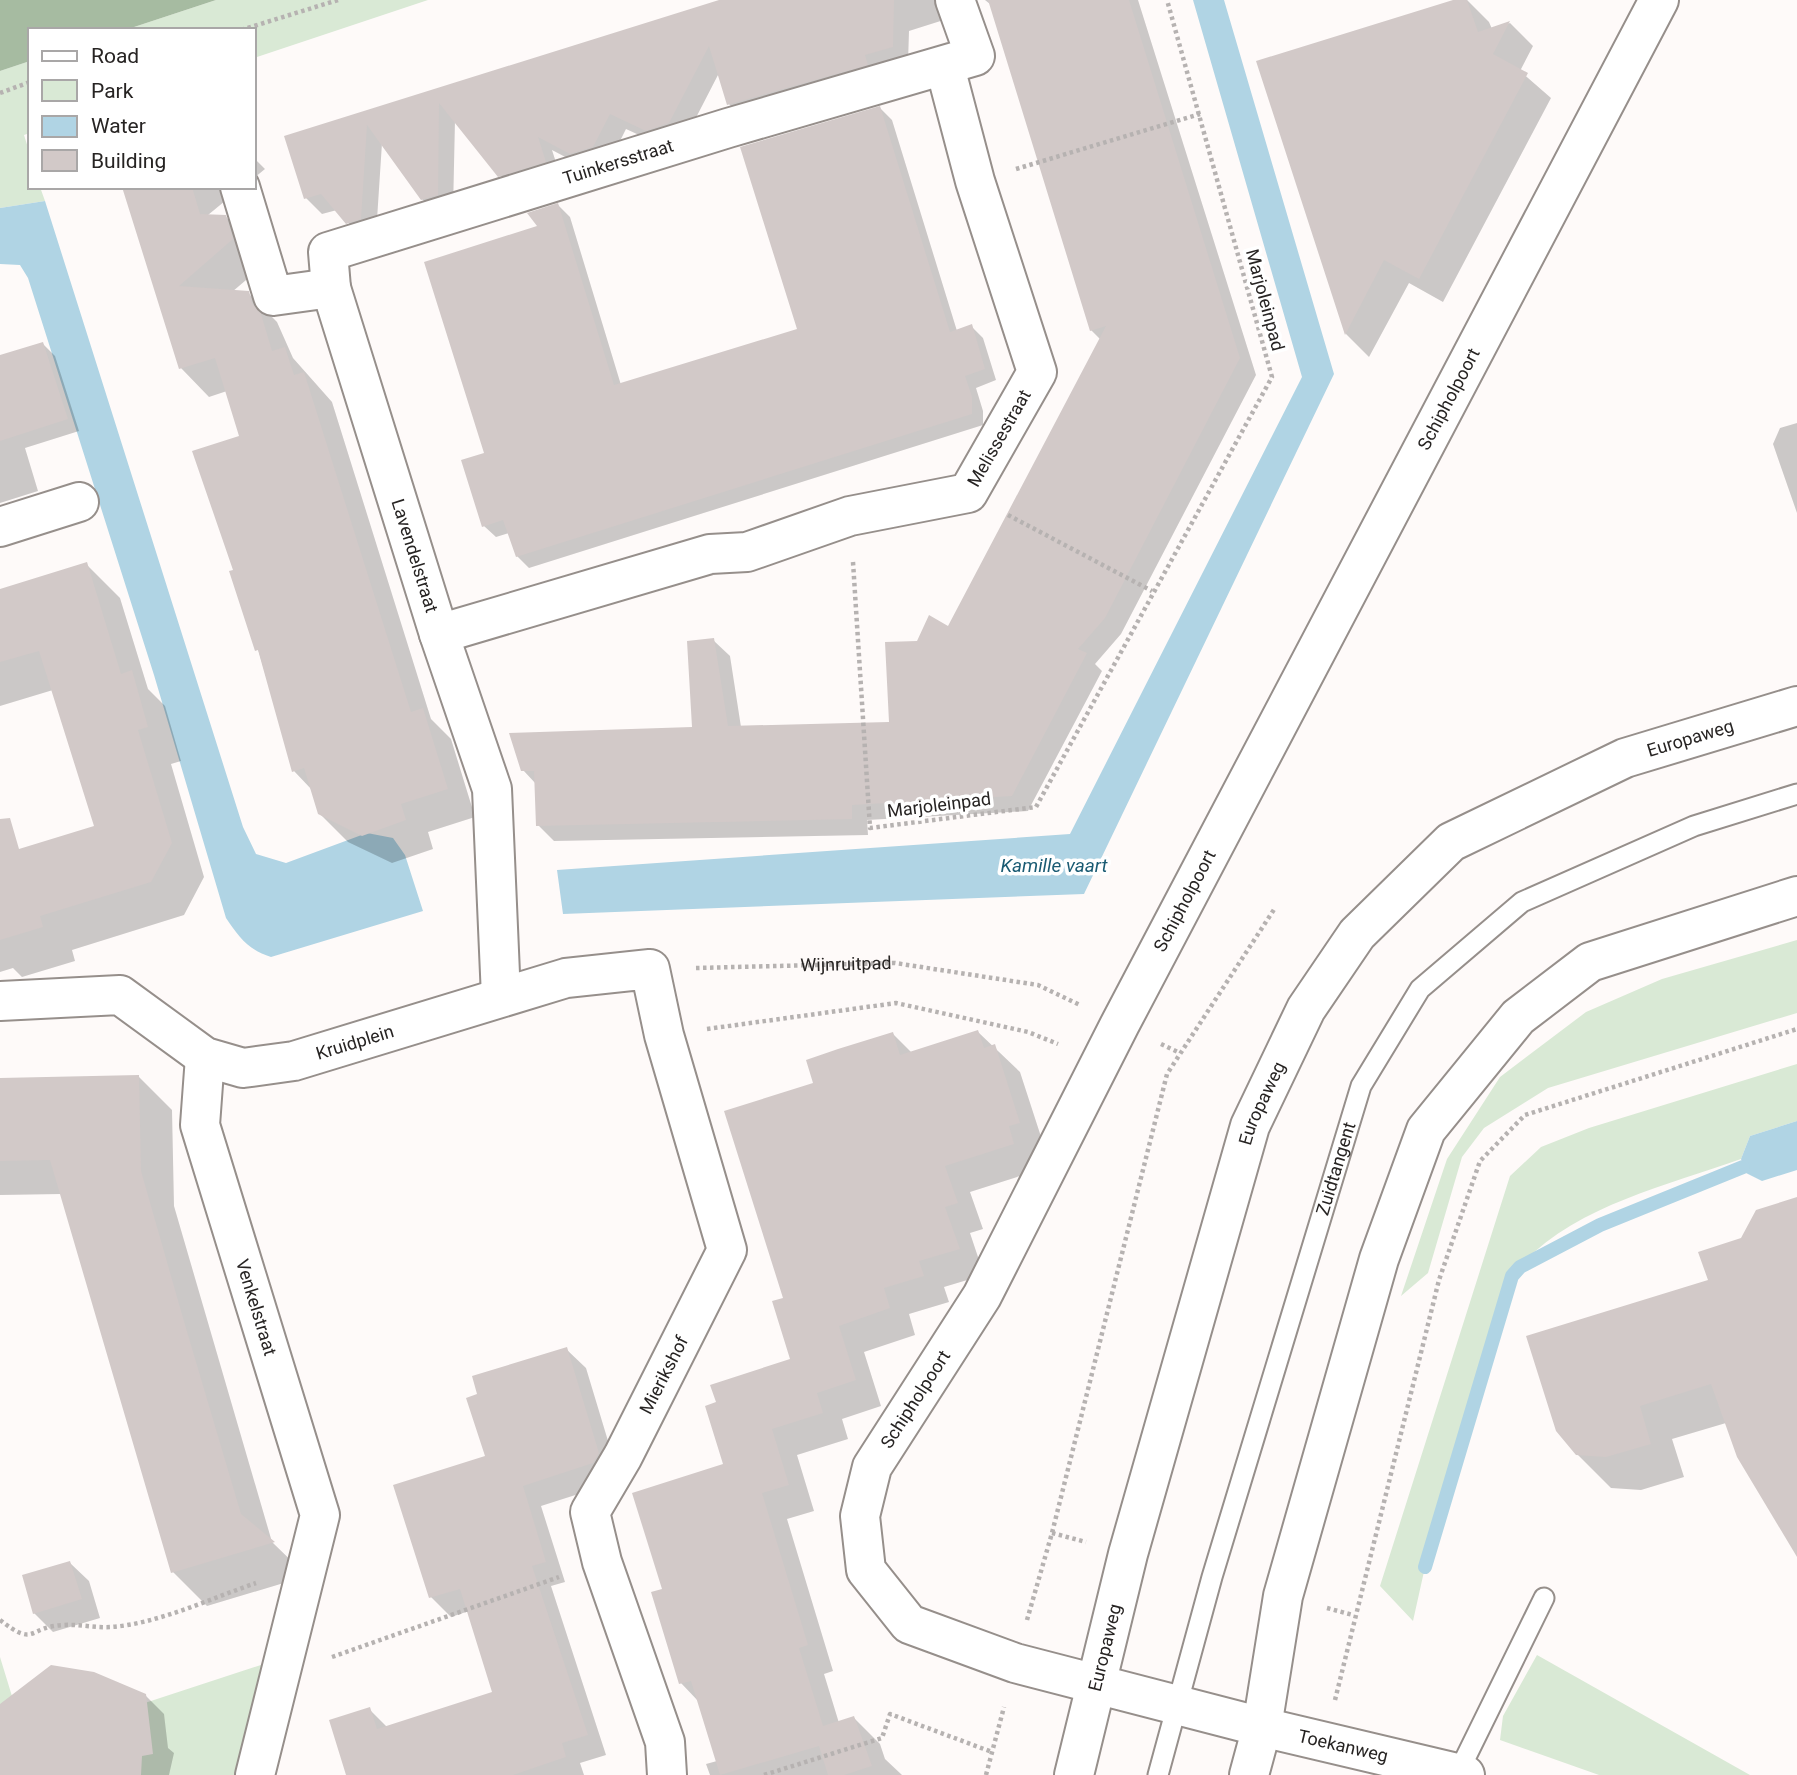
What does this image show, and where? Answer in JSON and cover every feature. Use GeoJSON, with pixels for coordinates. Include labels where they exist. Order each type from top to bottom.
{"type":"FeatureCollection","features":[{"type":"Feature","properties":{"kind":"street"},"geometry":{"type":"LineString","coordinates":[[944,67],[975,56],[955,0]]}},
{"type":"Feature","properties":{"kind":"street","name":"Schipholpoort"},"geometry":{"type":"LineString","coordinates":[[1178,1704],[1015,1663],[909,1625],[866,1570],[860,1516],[872,1467],[982,1296],[1120,1024],[1659,0]]}},
{"type":"Feature","properties":{"kind":"street","name":"Melissestraat"},"geometry":{"type":"LineString","coordinates":[[439,634],[710,554],[747,552],[849,516],[968,493],[1037,372],[975,181],[944,67]]}},
{"type":"Feature","properties":{"kind":"street","name":"Tuinkersstraat"},"geometry":{"type":"LineString","coordinates":[[331,288],[328,253],[728,128],[944,67]]}},
{"type":"Feature","properties":{"kind":"street"},"geometry":{"type":"LineString","coordinates":[[241,189],[273,296],[331,288]]}},
{"type":"Feature","properties":{"kind":"street","name":"Lavendelstraat"},"geometry":{"type":"LineString","coordinates":[[331,288],[439,634],[492,789],[501,997]]}},
{"type":"Feature","properties":{"kind":"street"},"geometry":{"type":"LineString","coordinates":[[0,527],[79,502]]}},
{"type":"Feature","properties":{"kind":"street","name":"Europaweg"},"geometry":{"type":"LineString","coordinates":[[1074,1775],[1128,1554],[1250,1126],[1306,1009],[1357,934],[1451,842],[1625,758],[1797,706]]}},
{"type":"Feature","properties":{"kind":"street"},"geometry":{"type":"LineString","coordinates":[[1250,1775],[1262,1727],[1283,1596],[1379,1259],[1426,1130],[1518,1017],[1590,962],[1797,896]]}},
{"type":"Feature","properties":{"kind":"street"},"geometry":{"type":"LineString","coordinates":[[501,997],[566,978],[650,969]]}},
{"type":"Feature","properties":{"kind":"street","name":"Mierikshof"},"geometry":{"type":"LineString","coordinates":[[650,969],[664,1035],[727,1250],[623,1456],[590,1512],[602,1562],[665,1742],[667,1775]]}},
{"type":"Feature","properties":{"kind":"street"},"geometry":{"type":"LineString","coordinates":[[0,1001],[120,995],[205,1057]]}},
{"type":"Feature","properties":{"kind":"street","name":"Kruidplein"},"geometry":{"type":"LineString","coordinates":[[205,1057],[243,1068],[294,1061],[501,997]]}},
{"type":"Feature","properties":{"kind":"street","name":"Venkelstraat"},"geometry":{"type":"LineString","coordinates":[[205,1057],[200,1125],[320,1515],[255,1775]]}},
{"type":"Feature","properties":{"kind":"street","name":"Toekanweg"},"geometry":{"type":"LineString","coordinates":[[1178,1704],[1262,1727],[1462,1774]]}},
{"type":"Feature","properties":{"kind":"lane","name":"Zuidtangent"},"geometry":{"type":"LineString","coordinates":[[1158,1775],[1212,1577],[1361,1086],[1420,989],[1522,902],[1694,826],[1797,794]]}},
{"type":"Feature","properties":{"kind":"lane"},"geometry":{"type":"LineString","coordinates":[[1462,1774],[1544,1598]]}},
{"type":"Feature","properties":{"kind":"path"},"geometry":{"type":"LineString","coordinates":[[247,28],[338,0]]}},
{"type":"Feature","properties":{"kind":"path","name":"Marjoleinpad"},"geometry":{"type":"LineString","coordinates":[[849,516],[870,828],[1036,807],[1272,377],[1167,0]]}},
{"type":"Feature","properties":{"kind":"path"},"geometry":{"type":"LineString","coordinates":[[0,93],[28,83]]}},
{"type":"Feature","properties":{"kind":"path"},"geometry":{"type":"LineString","coordinates":[[975,181],[1200,114]]}},
{"type":"Feature","properties":{"kind":"path"},"geometry":{"type":"LineString","coordinates":[[968,493],[1152,592]]}},
{"type":"Feature","properties":{"kind":"path"},"geometry":{"type":"LineString","coordinates":[[986,1775],[1052,1533],[1167,1074],[1275,908]]}},
{"type":"Feature","properties":{"kind":"path","name":"Wijnruitpad"},"geometry":{"type":"LineString","coordinates":[[650,969],[895,963],[1038,985],[1180,1053]]}},
{"type":"Feature","properties":{"kind":"path"},"geometry":{"type":"LineString","coordinates":[[664,1035],[896,1003],[1028,1032],[1103,1059]]}},
{"type":"Feature","properties":{"kind":"path"},"geometry":{"type":"LineString","coordinates":[[1326,1742],[1353,1615],[1439,1280],[1480,1161],[1525,1115],[1797,1029]]}},
{"type":"Feature","properties":{"kind":"path"},"geometry":{"type":"LineString","coordinates":[[279,1675],[602,1562]]}},
{"type":"Feature","properties":{"kind":"path"},"geometry":{"type":"LineString","coordinates":[[0,1620],[18,1634],[30,1636],[51,1626],[111,1627],[136,1624],[307,1565]]}},
{"type":"Feature","properties":{"kind":"path"},"geometry":{"type":"LineString","coordinates":[[764,1775],[882,1738],[890,1714],[992,1752]]}},
{"type":"Feature","properties":{"kind":"green space"},"geometry":{"type":"Polygon","coordinates":[[[0,0],[216,0],[131,28],[28,28],[28,62],[0,71],[0,0]]]}},
{"type":"Feature","properties":{"kind":"green space"},"geometry":{"type":"Polygon","coordinates":[[[216,0],[428,0],[256,57],[256,28],[131,28],[216,0]]]}},
{"type":"Feature","properties":{"kind":"green space"},"geometry":{"type":"Polygon","coordinates":[[[28,62],[28,134],[24,135],[28,148],[28,189],[41,189],[45,201],[0,208],[0,71],[28,62]]]}},
{"type":"Feature","properties":{"kind":"green space"},"geometry":{"type":"Polygon","coordinates":[[[1797,940],[1797,1013],[1548,1088],[1484,1128],[1462,1157],[1428,1273],[1401,1296],[1447,1159],[1500,1077],[1586,1012],[1662,979],[1797,940]]]}},
{"type":"Feature","properties":{"kind":"green space"},"geometry":{"type":"Polygon","coordinates":[[[1797,1064],[1797,1121],[1750,1136],[1741,1159],[1648,1190],[1587,1216],[1534,1253],[1512,1276],[1425,1567],[1413,1621],[1380,1586],[1510,1176],[1541,1147],[1589,1128],[1797,1064]]]}},
{"type":"Feature","properties":{"kind":"green space"},"geometry":{"type":"Polygon","coordinates":[[[1537,1655],[1750,1775],[1599,1775],[1500,1740],[1503,1716],[1537,1655]]]}},
{"type":"Feature","properties":{"kind":"green space"},"geometry":{"type":"Polygon","coordinates":[[[0,1657],[26,1742],[267,1663],[239,1775],[0,1775],[0,1657]]]}},
{"type":"Feature","properties":{"kind":"water","name":"Kamille vaart"},"geometry":{"type":"Polygon","coordinates":[[[1193,0],[1224,0],[1334,374],[1084,894],[563,914],[557,870],[1070,834],[1302,377],[1193,0]]]}},
{"type":"Feature","properties":{"kind":"water"},"geometry":{"type":"Polygon","coordinates":[[[45,201],[243,827],[256,854],[286,863],[367,833],[393,838],[405,855],[423,911],[271,957],[256,951],[245,942],[226,918],[154,675],[28,278],[20,265],[0,264],[0,208],[45,201]]]}},
{"type":"Feature","properties":{"kind":"water"},"geometry":{"type":"Polygon","coordinates":[[[1797,1121],[1797,1170],[1762,1181],[1746,1173],[1741,1159],[1750,1136],[1797,1121]]]}},
{"type":"Feature","properties":{"kind":"building"},"geometry":{"type":"Polygon","coordinates":[[[719,0],[894,0],[893,47],[865,55],[868,65],[727,105],[709,46],[669,123],[646,131],[610,114],[593,147],[570,154],[538,137],[546,162],[498,177],[439,103],[438,195],[421,200],[367,125],[361,219],[346,224],[321,194],[304,199],[284,136],[719,0]]]}},
{"type":"Feature","properties":{"kind":"building"},"geometry":{"type":"Polygon","coordinates":[[[988,0],[1129,0],[1240,358],[1105,618],[1078,649],[1087,653],[1012,796],[852,805],[852,819],[536,826],[534,771],[521,771],[509,733],[692,727],[687,641],[714,638],[728,726],[889,722],[885,642],[917,641],[929,615],[948,626],[1106,326],[1090,331],[988,0]]]}},
{"type":"Feature","properties":{"kind":"building"},"geometry":{"type":"Polygon","coordinates":[[[1453,0],[1467,0],[1478,32],[1510,21],[1493,54],[1528,73],[1419,279],[1384,260],[1345,335],[1256,61],[1453,0]]]}},
{"type":"Feature","properties":{"kind":"building"},"geometry":{"type":"Polygon","coordinates":[[[880,106],[950,332],[972,324],[985,369],[965,376],[972,397],[972,414],[516,557],[503,520],[482,527],[461,460],[484,453],[424,262],[537,226],[527,213],[558,203],[614,385],[797,329],[740,147],[880,106]]]}},
{"type":"Feature","properties":{"kind":"building"},"geometry":{"type":"Polygon","coordinates":[[[123,189],[193,189],[200,214],[226,215],[233,239],[179,286],[249,291],[252,303],[261,314],[272,351],[285,347],[294,375],[304,372],[411,712],[423,708],[448,789],[401,804],[406,820],[362,836],[318,814],[304,768],[292,772],[258,650],[255,651],[229,571],[233,570],[192,451],[239,436],[215,358],[179,369],[123,189]]]}},
{"type":"Feature","properties":{"kind":"building"},"geometry":{"type":"Polygon","coordinates":[[[43,342],[68,419],[0,441],[0,355],[43,342]]]}},
{"type":"Feature","properties":{"kind":"building"},"geometry":{"type":"Polygon","coordinates":[[[87,562],[121,674],[132,670],[148,727],[138,730],[172,843],[151,882],[40,916],[43,927],[0,940],[0,819],[10,818],[19,849],[94,826],[39,651],[0,662],[0,589],[87,562]]]}},
{"type":"Feature","properties":{"kind":"building"},"geometry":{"type":"Polygon","coordinates":[[[978,1030],[984,1048],[995,1044],[1020,1123],[1009,1126],[1014,1144],[945,1166],[958,1203],[945,1207],[960,1249],[919,1261],[924,1276],[884,1288],[890,1308],[839,1326],[856,1380],[817,1393],[823,1413],[772,1429],[789,1485],[762,1493],[808,1645],[799,1648],[823,1726],[854,1716],[872,1766],[844,1775],[828,1775],[819,1746],[720,1775],[691,1681],[679,1684],[651,1592],[662,1589],[632,1493],[723,1464],[705,1406],[716,1402],[710,1385],[790,1359],[772,1301],[783,1298],[724,1111],[813,1083],[806,1060],[838,1049],[893,1032],[900,1055],[978,1030]]]}},
{"type":"Feature","properties":{"kind":"building"},"geometry":{"type":"Polygon","coordinates":[[[139,1075],[141,1171],[183,1318],[241,1514],[275,1542],[171,1573],[50,1160],[0,1161],[0,1078],[139,1075]]]}},
{"type":"Feature","properties":{"kind":"building"},"geometry":{"type":"Polygon","coordinates":[[[1797,1197],[1797,1557],[1737,1457],[1711,1384],[1640,1406],[1651,1444],[1606,1457],[1576,1455],[1556,1431],[1526,1336],[1708,1280],[1698,1252],[1741,1238],[1756,1210],[1797,1197]]]}},
{"type":"Feature","properties":{"kind":"building"},"geometry":{"type":"Polygon","coordinates":[[[567,1347],[599,1453],[593,1463],[523,1486],[546,1562],[532,1566],[588,1735],[562,1743],[566,1757],[513,1775],[346,1775],[329,1720],[370,1707],[377,1729],[492,1692],[460,1589],[429,1598],[393,1485],[485,1456],[466,1398],[477,1394],[472,1376],[567,1347]]]}},
{"type":"Feature","properties":{"kind":"building"},"geometry":{"type":"Polygon","coordinates":[[[70,1561],[82,1599],[33,1614],[22,1575],[70,1561]]]}},
{"type":"Feature","properties":{"kind":"building"},"geometry":{"type":"Polygon","coordinates":[[[51,1665],[94,1672],[146,1694],[153,1754],[142,1756],[141,1775],[0,1775],[0,1704],[51,1665]]]}},
{"type":"Feature","properties":{"kind":"waterway"},"geometry":{"type":"LineString","coordinates":[[1425,1567],[1512,1276],[1520,1267],[1600,1225],[1743,1167]]}}]}
